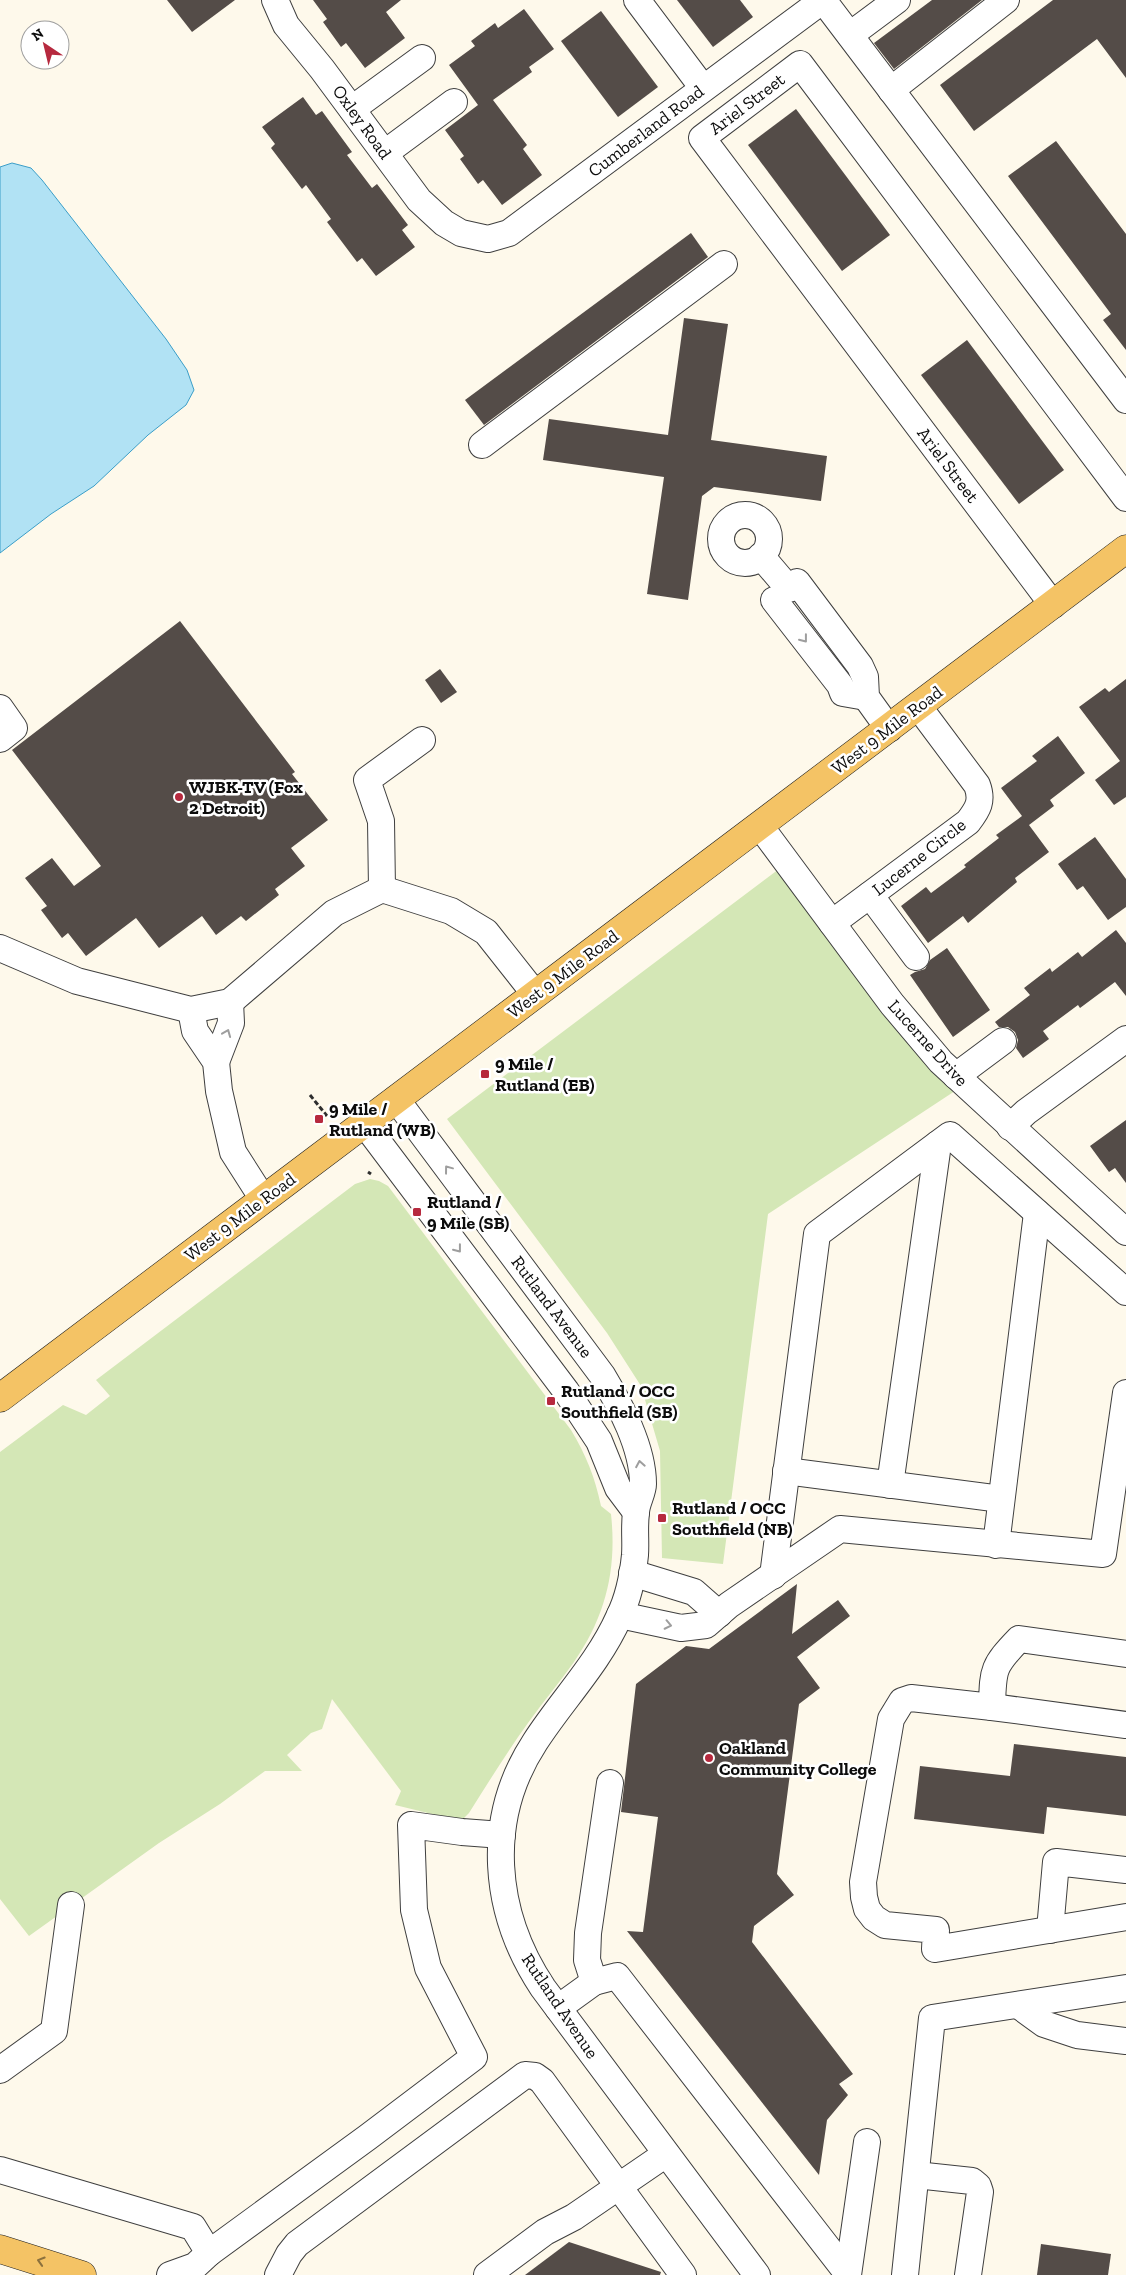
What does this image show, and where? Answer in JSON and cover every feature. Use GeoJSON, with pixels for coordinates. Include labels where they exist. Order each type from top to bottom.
{"type":"FeatureCollection","features":[{"type":"Feature","properties":{"kind":"main road","name":"West 9 Mile Road"},"geometry":{"type":"LineString","coordinates":[[0,1398],[1126,549]]}},
{"type":"Feature","properties":{"kind":"main road"},"geometry":{"type":"LineString","coordinates":[[0,2249],[82,2275]]}},
{"type":"Feature","properties":{"kind":"street","name":"Oxley Road"},"geometry":{"type":"LineString","coordinates":[[275,0],[286,25],[420,200],[444,223],[461,233]]}},
{"type":"Feature","properties":{"kind":"street"},"geometry":{"type":"LineString","coordinates":[[637,0],[703,88]]}},
{"type":"Feature","properties":{"kind":"street"},"geometry":{"type":"LineString","coordinates":[[823,0],[1123,389]]}},
{"type":"Feature","properties":{"kind":"street","name":"Cumberland Road"},"geometry":{"type":"LineString","coordinates":[[461,233],[488,239],[509,233],[823,0]]}},
{"type":"Feature","properties":{"kind":"street"},"geometry":{"type":"LineString","coordinates":[[850,35],[897,0]]}},
{"type":"Feature","properties":{"kind":"street"},"geometry":{"type":"LineString","coordinates":[[891,90],[1006,0]]}},
{"type":"Feature","properties":{"kind":"street"},"geometry":{"type":"LineString","coordinates":[[352,109],[422,58]]}},
{"type":"Feature","properties":{"kind":"street","name":"Ariel Street"},"geometry":{"type":"LineString","coordinates":[[1053,605],[702,138],[800,64],[1126,498]]}},
{"type":"Feature","properties":{"kind":"street"},"geometry":{"type":"LineString","coordinates":[[385,153],[454,102]]}},
{"type":"Feature","properties":{"kind":"street"},"geometry":{"type":"LineString","coordinates":[[482,445],[724,264]]}},
{"type":"Feature","properties":{"kind":"street"},"geometry":{"type":"LineString","coordinates":[[761,556],[787,591],[843,693],[866,697],[889,728]]}},
{"type":"Feature","properties":{"kind":"street","name":"Lucerne Circle"},"geometry":{"type":"LineString","coordinates":[[832,923],[968,822],[977,810],[981,796],[978,785],[918,706]]}},
{"type":"Feature","properties":{"kind":"street"},"geometry":{"type":"LineString","coordinates":[[0,708],[14,728],[0,739]]}},
{"type":"Feature","properties":{"kind":"street"},"geometry":{"type":"LineString","coordinates":[[382,889],[381,821],[367,780],[422,740]]}},
{"type":"Feature","properties":{"kind":"street","name":"Lucerne Drive"},"geometry":{"type":"LineString","coordinates":[[760,826],[909,1025],[956,1076],[1126,1232]]}},
{"type":"Feature","properties":{"kind":"street"},"geometry":{"type":"LineString","coordinates":[[0,948],[77,981],[191,1010],[230,1002],[334,913],[382,889],[451,910],[486,932],[535,994]]}},
{"type":"Feature","properties":{"kind":"street"},"geometry":{"type":"LineString","coordinates":[[870,895],[916,957]]}},
{"type":"Feature","properties":{"kind":"street"},"geometry":{"type":"LineString","coordinates":[[230,1002],[231,1023],[216,1062],[219,1091],[233,1152],[263,1199]]}},
{"type":"Feature","properties":{"kind":"street"},"geometry":{"type":"LineString","coordinates":[[191,1010],[195,1031],[216,1062]]}},
{"type":"Feature","properties":{"kind":"street"},"geometry":{"type":"LineString","coordinates":[[1010,1127],[1026,1112],[1126,1039]]}},
{"type":"Feature","properties":{"kind":"street"},"geometry":{"type":"LineString","coordinates":[[956,1076],[1003,1041]]}},
{"type":"Feature","properties":{"kind":"street","name":"Rutland Avenue"},"geometry":{"type":"LineString","coordinates":[[396,1099],[588,1354],[623,1412],[637,1449],[643,1484],[636,1512],[635,1555],[632,1573],[620,1616],[591,1667],[535,1742],[523,1762],[509,1800],[502,1835],[502,1891],[513,1932],[532,1971],[558,2008],[757,2275]]}},
{"type":"Feature","properties":{"kind":"street"},"geometry":{"type":"LineString","coordinates":[[364,1123],[556,1377],[599,1441],[618,1488],[636,1512]]}},
{"type":"Feature","properties":{"kind":"street"},"geometry":{"type":"LineString","coordinates":[[773,1576],[818,1234],[950,1135],[1126,1292]]}},
{"type":"Feature","properties":{"kind":"street"},"geometry":{"type":"LineString","coordinates":[[890,1485],[938,1144]]}},
{"type":"Feature","properties":{"kind":"street"},"geometry":{"type":"LineString","coordinates":[[996,1544],[1036,1213]]}},
{"type":"Feature","properties":{"kind":"street"},"geometry":{"type":"LineString","coordinates":[[504,1309],[536,1285]]}},
{"type":"Feature","properties":{"kind":"street"},"geometry":{"type":"LineString","coordinates":[[556,1377],[588,1354]]}},
{"type":"Feature","properties":{"kind":"street"},"geometry":{"type":"LineString","coordinates":[[620,1616],[681,1628],[706,1625],[840,1529],[1102,1554],[1126,1393]]}},
{"type":"Feature","properties":{"kind":"street"},"geometry":{"type":"LineString","coordinates":[[786,1471],[1001,1500]]}},
{"type":"Feature","properties":{"kind":"street"},"geometry":{"type":"LineString","coordinates":[[632,1573],[694,1592],[719,1614]]}},
{"type":"Feature","properties":{"kind":"street"},"geometry":{"type":"LineString","coordinates":[[992,1707],[993,1673],[1004,1655],[1019,1639],[1126,1651]]}},
{"type":"Feature","properties":{"kind":"street"},"geometry":{"type":"LineString","coordinates":[[1126,1725],[911,1698],[902,1702],[891,1719],[863,1882],[867,1909],[874,1918],[885,1924],[936,1930],[935,1949],[1126,1917]]}},
{"type":"Feature","properties":{"kind":"street"},"geometry":{"type":"LineString","coordinates":[[594,1982],[587,1960],[588,1933],[610,1783]]}},
{"type":"Feature","properties":{"kind":"street"},"geometry":{"type":"LineString","coordinates":[[170,2275],[201,2265],[474,2057],[428,1968],[414,1910],[411,1825],[502,1835]]}},
{"type":"Feature","properties":{"kind":"street"},"geometry":{"type":"LineString","coordinates":[[1050,1930],[1056,1862],[1126,1870]]}},
{"type":"Feature","properties":{"kind":"street"},"geometry":{"type":"LineString","coordinates":[[0,2070],[54,2031],[71,1905]]}},
{"type":"Feature","properties":{"kind":"street"},"geometry":{"type":"LineString","coordinates":[[558,2008],[594,1982],[618,1976],[848,2274]]}},
{"type":"Feature","properties":{"kind":"street"},"geometry":{"type":"LineString","coordinates":[[905,2275],[932,2018],[1126,1988]]}},
{"type":"Feature","properties":{"kind":"street"},"geometry":{"type":"LineString","coordinates":[[1018,2005],[1044,2024],[1077,2035],[1126,2041]]}},
{"type":"Feature","properties":{"kind":"street"},"geometry":{"type":"LineString","coordinates":[[283,2274],[289,2254],[298,2244],[525,2075],[535,2076],[542,2081],[682,2275]]}},
{"type":"Feature","properties":{"kind":"street"},"geometry":{"type":"LineString","coordinates":[[848,2274],[867,2142]]}},
{"type":"Feature","properties":{"kind":"street"},"geometry":{"type":"LineString","coordinates":[[487,2275],[545,2232],[574,2217],[666,2154]]}},
{"type":"Feature","properties":{"kind":"street"},"geometry":{"type":"LineString","coordinates":[[0,2170],[193,2228],[201,2265]]}},
{"type":"Feature","properties":{"kind":"street"},"geometry":{"type":"LineString","coordinates":[[916,2175],[972,2182],[978,2186],[980,2192],[968,2275]]}},
{"type":"Feature","properties":{"kind":"path"},"geometry":{"type":"LineString","coordinates":[[310,1094],[327,1116]]}},
{"type":"Feature","properties":{"kind":"green space"},"geometry":{"type":"Polygon","coordinates":[[[779,869],[958,1089],[768,1214],[723,1564],[662,1558],[660,1451],[641,1386],[607,1333],[447,1119],[779,869]]]}},
{"type":"Feature","properties":{"kind":"green space"},"geometry":{"type":"Polygon","coordinates":[[[370,1179],[388,1186],[571,1430],[581,1448],[593,1476],[601,1506],[611,1514],[612,1554],[610,1573],[607,1591],[594,1627],[574,1662],[528,1723],[469,1813],[461,1821],[395,1805],[401,1791],[332,1699],[322,1729],[311,1733],[287,1755],[302,1771],[265,1771],[220,1804],[159,1843],[29,1936],[0,1899],[0,1452],[63,1405],[86,1415],[110,1396],[96,1380],[355,1184],[370,1179]]]}},
{"type":"Feature","properties":{"kind":"water"},"geometry":{"type":"Polygon","coordinates":[[[12,163],[31,168],[42,180],[166,339],[187,370],[194,390],[186,405],[148,435],[94,486],[51,514],[0,553],[0,167],[12,163]]]}},
{"type":"Feature","properties":{"kind":"building"},"geometry":{"type":"Polygon","coordinates":[[[167,0],[235,0],[192,32],[167,0]]]}},
{"type":"Feature","properties":{"kind":"building"},"geometry":{"type":"Polygon","coordinates":[[[313,0],[401,0],[386,12],[405,38],[365,68],[346,43],[341,47],[323,22],[327,19],[313,0]]]}},
{"type":"Feature","properties":{"kind":"building"},"geometry":{"type":"Polygon","coordinates":[[[677,0],[740,0],[753,17],[713,47],[677,0]]]}},
{"type":"Feature","properties":{"kind":"building"},"geometry":{"type":"Polygon","coordinates":[[[932,0],[982,0],[894,69],[874,43],[932,0]]]}},
{"type":"Feature","properties":{"kind":"building"},"geometry":{"type":"Polygon","coordinates":[[[1053,0],[1126,0],[1126,78],[1097,39],[974,131],[940,85],[1053,0]]]}},
{"type":"Feature","properties":{"kind":"building"},"geometry":{"type":"Polygon","coordinates":[[[524,9],[554,49],[529,67],[532,72],[493,100],[527,145],[523,149],[542,175],[502,205],[483,180],[478,184],[460,159],[464,156],[445,130],[478,105],[449,65],[475,46],[471,41],[495,23],[498,28],[524,9]]]}},
{"type":"Feature","properties":{"kind":"building"},"geometry":{"type":"Polygon","coordinates":[[[601,11],[658,87],[618,117],[561,41],[601,11]]]}},
{"type":"Feature","properties":{"kind":"building"},"geometry":{"type":"Polygon","coordinates":[[[303,97],[316,115],[322,111],[352,152],[347,155],[372,188],[377,184],[408,225],[402,230],[415,247],[376,276],[362,258],[357,262],[327,222],[331,219],[306,185],[302,189],[271,148],[275,144],[262,127],[303,97]]]}},
{"type":"Feature","properties":{"kind":"building"},"geometry":{"type":"Polygon","coordinates":[[[796,109],[890,235],[842,271],[748,145],[796,109]]]}},
{"type":"Feature","properties":{"kind":"building"},"geometry":{"type":"Polygon","coordinates":[[[1056,141],[1126,234],[1126,350],[1103,320],[1111,314],[1008,176],[1056,141]]]}},
{"type":"Feature","properties":{"kind":"building"},"geometry":{"type":"Polygon","coordinates":[[[691,233],[708,257],[484,425],[465,400],[691,233]]]}},
{"type":"Feature","properties":{"kind":"building"},"geometry":{"type":"Polygon","coordinates":[[[684,318],[728,324],[711,440],[827,456],[821,501],[714,487],[702,496],[688,600],[647,594],[664,477],[543,460],[549,419],[668,435],[684,318]]]}},
{"type":"Feature","properties":{"kind":"building"},"geometry":{"type":"Polygon","coordinates":[[[967,340],[1064,470],[1019,504],[921,375],[967,340]]]}},
{"type":"Feature","properties":{"kind":"building","name":"WJBK-TV (Fox 2 Detroit)"},"geometry":{"type":"Polygon","coordinates":[[[180,621],[295,772],[292,774],[328,820],[291,848],[305,866],[275,889],[279,895],[246,921],[241,916],[216,935],[202,916],[159,948],[136,918],[86,956],[68,933],[62,938],[41,910],[47,906],[25,878],[52,858],[74,886],[101,866],[12,750],[180,621]]]}},
{"type":"Feature","properties":{"kind":"building"},"geometry":{"type":"Polygon","coordinates":[[[440,669],[457,692],[441,703],[425,680],[440,669]]]}},
{"type":"Feature","properties":{"kind":"building"},"geometry":{"type":"Polygon","coordinates":[[[1126,679],[1126,797],[1114,805],[1095,780],[1120,761],[1079,707],[1105,688],[1109,692],[1126,679]]]}},
{"type":"Feature","properties":{"kind":"building"},"geometry":{"type":"Polygon","coordinates":[[[1058,736],[1085,773],[1050,800],[1054,806],[1029,825],[1049,852],[1015,878],[1017,882],[968,923],[963,916],[928,943],[901,906],[926,887],[931,893],[966,867],[964,865],[999,838],[996,835],[1022,816],[1001,788],[1037,761],[1032,756],[1058,736]]]}},
{"type":"Feature","properties":{"kind":"building"},"geometry":{"type":"Polygon","coordinates":[[[1095,837],[1126,879],[1126,907],[1108,920],[1083,886],[1077,890],[1058,864],[1095,837]]]}},
{"type":"Feature","properties":{"kind":"building"},"geometry":{"type":"Polygon","coordinates":[[[1116,930],[1126,943],[1126,996],[1115,982],[1080,1008],[1078,1005],[1043,1031],[1049,1039],[1023,1058],[1016,1048],[1018,1040],[1015,1032],[1008,1027],[999,1027],[995,1022],[1030,995],[1024,988],[1050,968],[1052,972],[1078,952],[1082,957],[1116,930]]]}},
{"type":"Feature","properties":{"kind":"building"},"geometry":{"type":"Polygon","coordinates":[[[947,948],[990,1010],[953,1037],[910,975],[925,969],[930,960],[947,948]]]}},
{"type":"Feature","properties":{"kind":"building"},"geometry":{"type":"Polygon","coordinates":[[[1126,1120],[1126,1183],[1115,1168],[1109,1172],[1090,1146],[1126,1120]]]}},
{"type":"Feature","properties":{"kind":"building","name":"Oakland Community College"},"geometry":{"type":"Polygon","coordinates":[[[797,1584],[792,1634],[838,1600],[850,1616],[797,1657],[820,1688],[799,1704],[777,1874],[794,1895],[754,1926],[752,1942],[853,2074],[839,2084],[848,2095],[827,2120],[819,2175],[627,1931],[643,1932],[658,1817],[621,1812],[636,1684],[686,1646],[709,1649],[797,1584]]]}},
{"type":"Feature","properties":{"kind":"building"},"geometry":{"type":"Polygon","coordinates":[[[1014,1744],[1126,1757],[1126,1816],[1047,1807],[1044,1834],[914,1819],[920,1766],[1010,1776],[1014,1744]]]}},
{"type":"Feature","properties":{"kind":"building"},"geometry":{"type":"Polygon","coordinates":[[[569,2242],[661,2272],[660,2275],[525,2275],[569,2242]]]}},
{"type":"Feature","properties":{"kind":"building"},"geometry":{"type":"Polygon","coordinates":[[[1041,2244],[1111,2254],[1108,2275],[1037,2275],[1041,2244]]]}},
{"type":"Feature","properties":{"kind":"place","name":"WJBK-TV (Fox 2 Detroit)"},"geometry":{"type":"Point","coordinates":[179,797]}},
{"type":"Feature","properties":{"kind":"place","name":"9 Mile / Rutland (EB)"},"geometry":{"type":"Point","coordinates":[485,1074]}},
{"type":"Feature","properties":{"kind":"place","name":"9 Mile / Rutland (WB)"},"geometry":{"type":"Point","coordinates":[319,1119]}},
{"type":"Feature","properties":{"kind":"place","name":"Rutland / 9 Mile (SB)"},"geometry":{"type":"Point","coordinates":[417,1212]}},
{"type":"Feature","properties":{"kind":"place","name":"Rutland / OCC Southfield (SB)"},"geometry":{"type":"Point","coordinates":[551,1401]}},
{"type":"Feature","properties":{"kind":"place","name":"Rutland / OCC Southfield (NB)"},"geometry":{"type":"Point","coordinates":[662,1518]}},
{"type":"Feature","properties":{"kind":"place","name":"Oakland Community College"},"geometry":{"type":"Point","coordinates":[709,1758]}}]}
